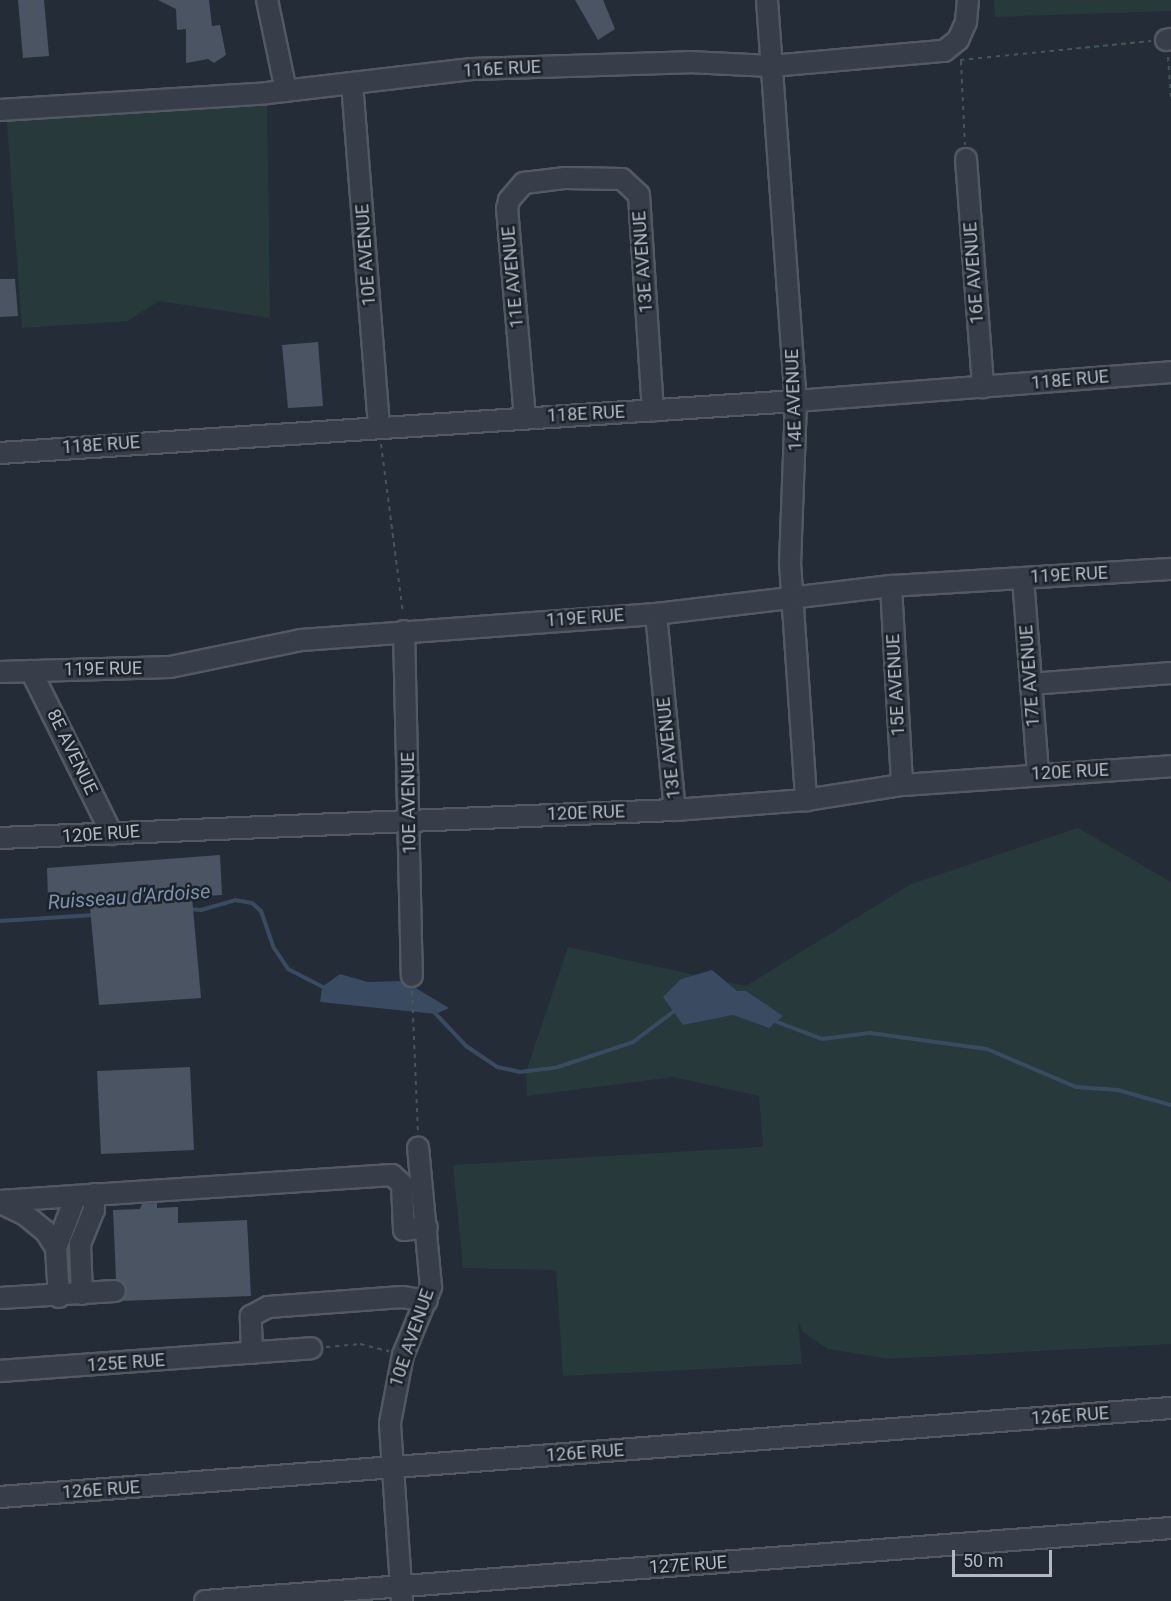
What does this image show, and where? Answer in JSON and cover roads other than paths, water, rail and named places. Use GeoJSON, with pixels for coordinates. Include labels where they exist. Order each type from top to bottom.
{"type":"FeatureCollection","features":[{"type":"Feature","properties":{"kind":"street"},"geometry":{"type":"LineString","coordinates":[[267,0],[286,91]]}},
{"type":"Feature","properties":{"kind":"street","name":"14E AVENUE"},"geometry":{"type":"LineString","coordinates":[[767,0],[796,401],[796,470],[790,542],[806,800]]}},
{"type":"Feature","properties":{"kind":"street","name":"116E RUE"},"geometry":{"type":"LineString","coordinates":[[0,110],[286,91],[472,69],[689,62],[771,66],[953,56],[966,22],[968,0]]}},
{"type":"Feature","properties":{"kind":"street","name":"10E AVENUE"},"geometry":{"type":"LineString","coordinates":[[352,83],[379,426]]}},
{"type":"Feature","properties":{"kind":"street","name":"16E AVENUE"},"geometry":{"type":"LineString","coordinates":[[966,159],[983,387]]}},
{"type":"Feature","properties":{"kind":"street","name":"13E AVENUE"},"geometry":{"type":"LineString","coordinates":[[564,178],[622,179],[639,195],[653,411]]}},
{"type":"Feature","properties":{"kind":"street","name":"11E AVENUE"},"geometry":{"type":"LineString","coordinates":[[525,418],[507,209],[509,200],[524,183],[564,178]]}},
{"type":"Feature","properties":{"kind":"street","name":"118E RUE"},"geometry":{"type":"LineString","coordinates":[[0,453],[379,426],[653,411],[1171,372]]}},
{"type":"Feature","properties":{"kind":"street","name":"119E RUE"},"geometry":{"type":"LineString","coordinates":[[0,672],[170,667],[301,640],[656,614],[891,586],[1171,569]]}},
{"type":"Feature","properties":{"kind":"street","name":"17E AVENUE"},"geometry":{"type":"LineString","coordinates":[[1023,578],[1038,773]]}},
{"type":"Feature","properties":{"kind":"street","name":"15E AVENUE"},"geometry":{"type":"LineString","coordinates":[[891,586],[902,785]]}},
{"type":"Feature","properties":{"kind":"street","name":"13E AVENUE"},"geometry":{"type":"LineString","coordinates":[[656,614],[675,810]]}},
{"type":"Feature","properties":{"kind":"street","name":"10E AVENUE"},"geometry":{"type":"LineString","coordinates":[[404,631],[412,976]]}},
{"type":"Feature","properties":{"kind":"street","name":"8E AVENUE"},"geometry":{"type":"LineString","coordinates":[[31,670],[112,834]]}},
{"type":"Feature","properties":{"kind":"street"},"geometry":{"type":"LineString","coordinates":[[1030,684],[1171,673]]}},
{"type":"Feature","properties":{"kind":"street","name":"120E RUE"},"geometry":{"type":"LineString","coordinates":[[0,838],[410,819],[675,810],[806,800],[902,785],[1038,773],[1171,766]]}},
{"type":"Feature","properties":{"kind":"street","name":"10E AVENUE"},"geometry":{"type":"LineString","coordinates":[[402,1594],[390,1468],[391,1404],[403,1355],[427,1301],[432,1274],[418,1148]]}},
{"type":"Feature","properties":{"kind":"street"},"geometry":{"type":"LineString","coordinates":[[0,1202],[392,1175],[402,1184],[404,1230],[427,1227]]}},
{"type":"Feature","properties":{"kind":"street"},"geometry":{"type":"LineString","coordinates":[[56,1248],[85,1195]]}},
{"type":"Feature","properties":{"kind":"street"},"geometry":{"type":"LineString","coordinates":[[82,1294],[80,1244],[94,1210],[85,1195]]}},
{"type":"Feature","properties":{"kind":"street"},"geometry":{"type":"LineString","coordinates":[[0,1202],[24,1214],[46,1232],[56,1248],[59,1297]]}},
{"type":"Feature","properties":{"kind":"street"},"geometry":{"type":"LineString","coordinates":[[0,1298],[59,1297],[115,1291]]}},
{"type":"Feature","properties":{"kind":"street"},"geometry":{"type":"LineString","coordinates":[[252,1353],[251,1316],[268,1307],[402,1297],[427,1301]]}},
{"type":"Feature","properties":{"kind":"street","name":"125E RUE"},"geometry":{"type":"LineString","coordinates":[[0,1371],[311,1348]]}},
{"type":"Feature","properties":{"kind":"street","name":"126E RUE"},"geometry":{"type":"LineString","coordinates":[[0,1497],[1171,1408]]}},
{"type":"Feature","properties":{"kind":"street","name":"127E RUE"},"geometry":{"type":"LineString","coordinates":[[205,1601],[402,1594],[1171,1528]]}},
{"type":"Feature","properties":{"kind":"water"},"geometry":{"type":"Polygon","coordinates":[[[712,970],[737,991],[746,991],[783,1016],[769,1028],[733,1015],[683,1025],[663,997],[681,979],[712,970]]]}},
{"type":"Feature","properties":{"kind":"water"},"geometry":{"type":"Polygon","coordinates":[[[340,974],[368,982],[404,981],[449,1008],[436,1014],[320,1002],[322,987],[340,974]]]}},
{"type":"Feature","properties":{"kind":"waterway","name":"Ruisseau d'Ardoise"},"geometry":{"type":"LineString","coordinates":[[188,909],[201,910],[235,900],[252,903],[261,911],[274,948],[288,969],[325,988]]}},
{"type":"Feature","properties":{"kind":"waterway","name":"Ruisseau d'Ardoise"},"geometry":{"type":"LineString","coordinates":[[0,921],[94,915]]}},
{"type":"Feature","properties":{"kind":"waterway"},"geometry":{"type":"LineString","coordinates":[[434,1012],[466,1046],[497,1067],[520,1072],[558,1067],[633,1042],[673,1012]]}},
{"type":"Feature","properties":{"kind":"waterway","name":"Ruisseau d'Ardoise"},"geometry":{"type":"LineString","coordinates":[[777,1022],[822,1039],[870,1033],[987,1049],[1076,1087],[1118,1090],[1171,1105]]}}]}
